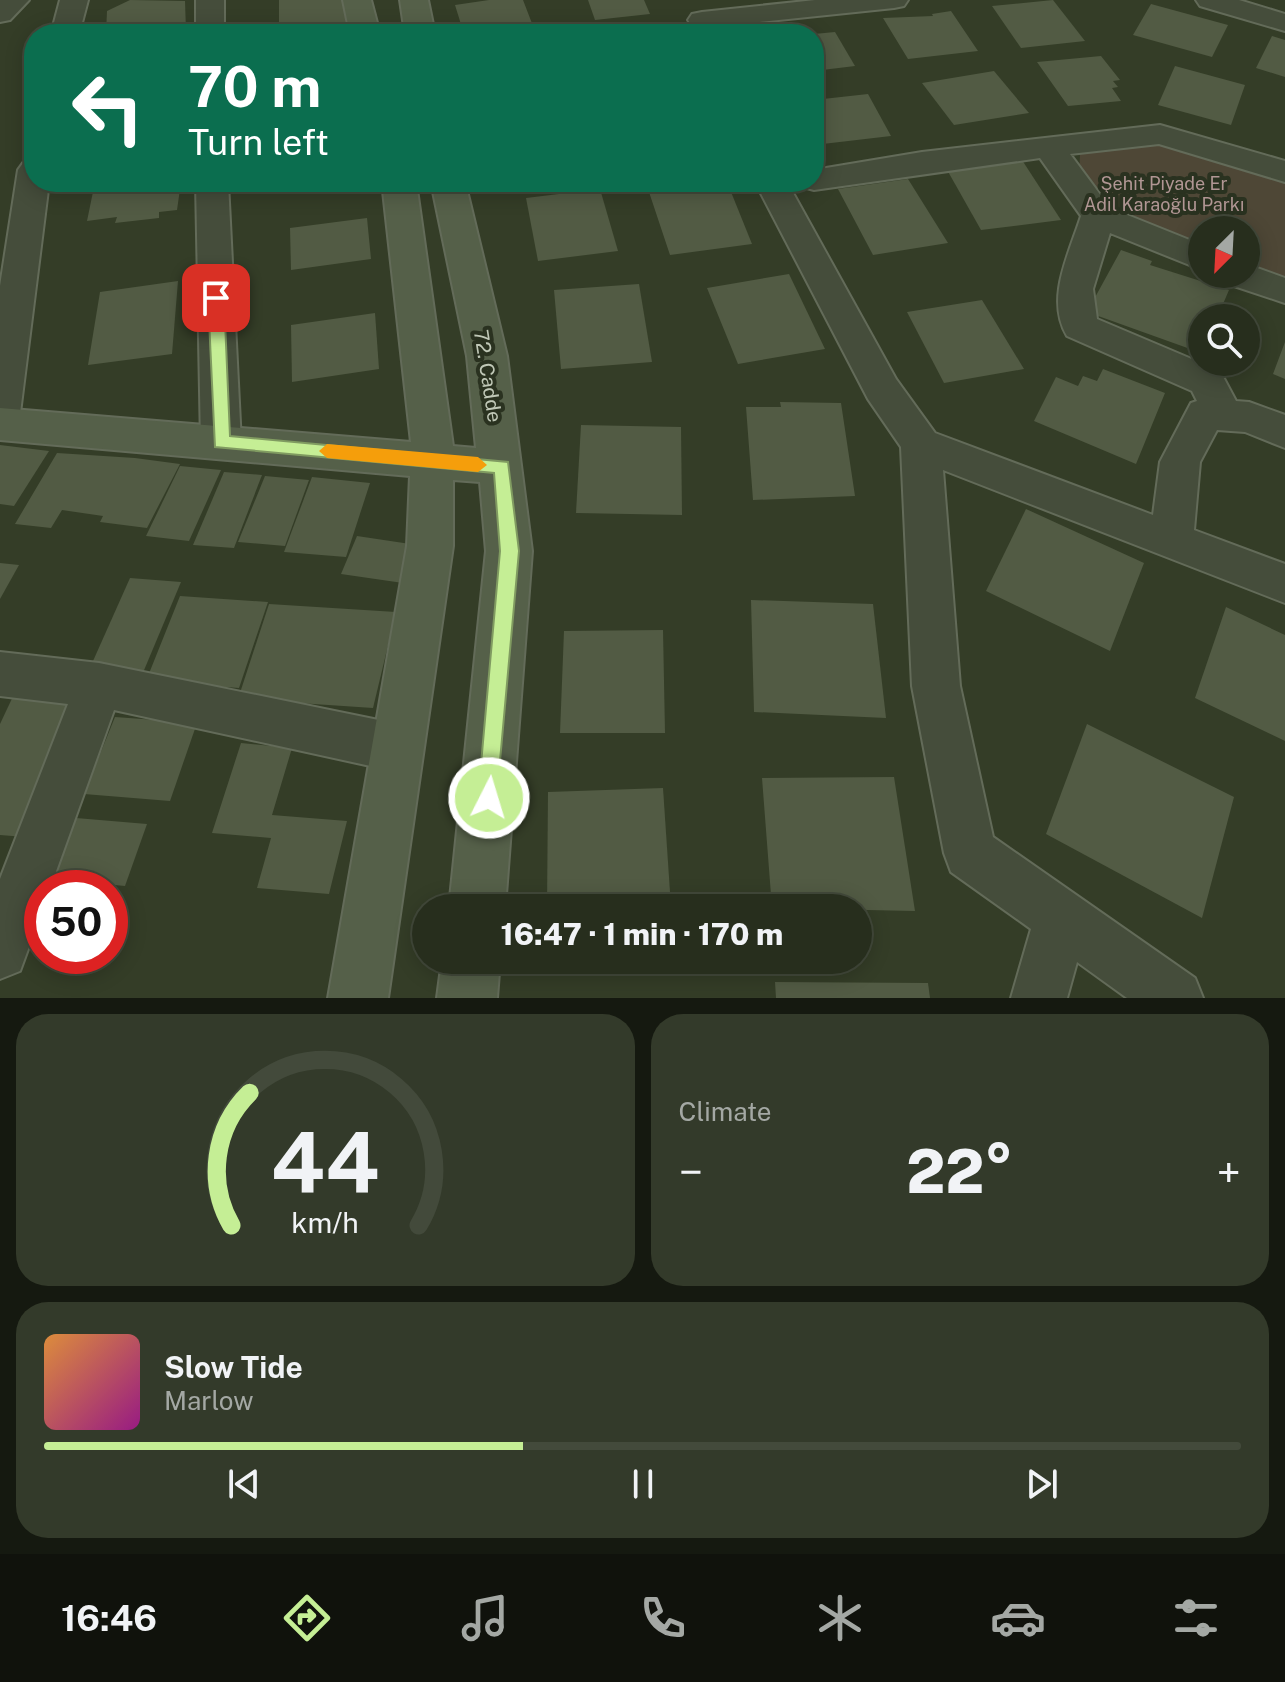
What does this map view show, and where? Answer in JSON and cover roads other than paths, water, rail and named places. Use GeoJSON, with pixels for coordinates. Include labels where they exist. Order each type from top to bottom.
{"type":"FeatureCollection","features":[{"type":"Feature","properties":{"kind":"main road"},"geometry":{"type":"LineString","coordinates":[[357,0],[363,24]]}},
{"type":"Feature","properties":{"kind":"main road"},"geometry":{"type":"LineString","coordinates":[[414,0],[418,24]]}},
{"type":"Feature","properties":{"kind":"main road"},"geometry":{"type":"LineString","coordinates":[[358,998],[430,546],[432,460],[400,192]]}},
{"type":"Feature","properties":{"kind":"main road","name":"72. Cadde"},"geometry":{"type":"LineString","coordinates":[[450,192],[487,356],[502,467],[509,551],[478,894]]}},
{"type":"Feature","properties":{"kind":"main road"},"geometry":{"type":"LineString","coordinates":[[0,424],[502,467]]}},
{"type":"Feature","properties":{"kind":"main road"},"geometry":{"type":"LineString","coordinates":[[467,998],[470,974]]}},
{"type":"Feature","properties":{"kind":"street"},"geometry":{"type":"LineString","coordinates":[[0,14],[15,0]]}},
{"type":"Feature","properties":{"kind":"street"},"geometry":{"type":"LineString","coordinates":[[68,24],[74,0]]}},
{"type":"Feature","properties":{"kind":"street"},"geometry":{"type":"LineString","coordinates":[[210,0],[210,24]]}},
{"type":"Feature","properties":{"kind":"street"},"geometry":{"type":"LineString","coordinates":[[699,18],[894,0]]}},
{"type":"Feature","properties":{"kind":"street"},"geometry":{"type":"LineString","coordinates":[[1210,0],[1285,23]]}},
{"type":"Feature","properties":{"kind":"street"},"geometry":{"type":"LineString","coordinates":[[824,177],[1160,134],[1285,172]]}},
{"type":"Feature","properties":{"kind":"street"},"geometry":{"type":"LineString","coordinates":[[1048,146],[1098,216],[1188,252]]}},
{"type":"Feature","properties":{"kind":"street"},"geometry":{"type":"LineString","coordinates":[[0,413],[31,192]]}},
{"type":"Feature","properties":{"kind":"street"},"geometry":{"type":"LineString","coordinates":[[212,192],[221,443]]}},
{"type":"Feature","properties":{"kind":"street"},"geometry":{"type":"LineString","coordinates":[[793,192],[882,389],[921,444],[936,686],[970,853],[1175,998]]}},
{"type":"Feature","properties":{"kind":"street"},"geometry":{"type":"LineString","coordinates":[[1098,216],[1075,289],[1080,327],[1206,381],[1223,414]]}},
{"type":"Feature","properties":{"kind":"street"},"geometry":{"type":"LineString","coordinates":[[1260,282],[1285,291]]}},
{"type":"Feature","properties":{"kind":"street"},"geometry":{"type":"LineString","coordinates":[[1171,540],[1180,462],[1205,414],[1249,417],[1285,432]]}},
{"type":"Feature","properties":{"kind":"street"},"geometry":{"type":"LineString","coordinates":[[921,444],[1285,584]]}},
{"type":"Feature","properties":{"kind":"street"},"geometry":{"type":"LineString","coordinates":[[0,674],[99,685],[398,748]]}},
{"type":"Feature","properties":{"kind":"street"},"geometry":{"type":"LineString","coordinates":[[0,951],[99,685]]}},
{"type":"Feature","properties":{"kind":"street"},"geometry":{"type":"LineString","coordinates":[[1039,998],[1062,918]]}},
{"type":"Feature","properties":{"kind":"park label","name":"Şehit Piyade Er Adil Karaoğlu Parkı"},"geometry":{"type":"Point","coordinates":[1164,193]}}]}
